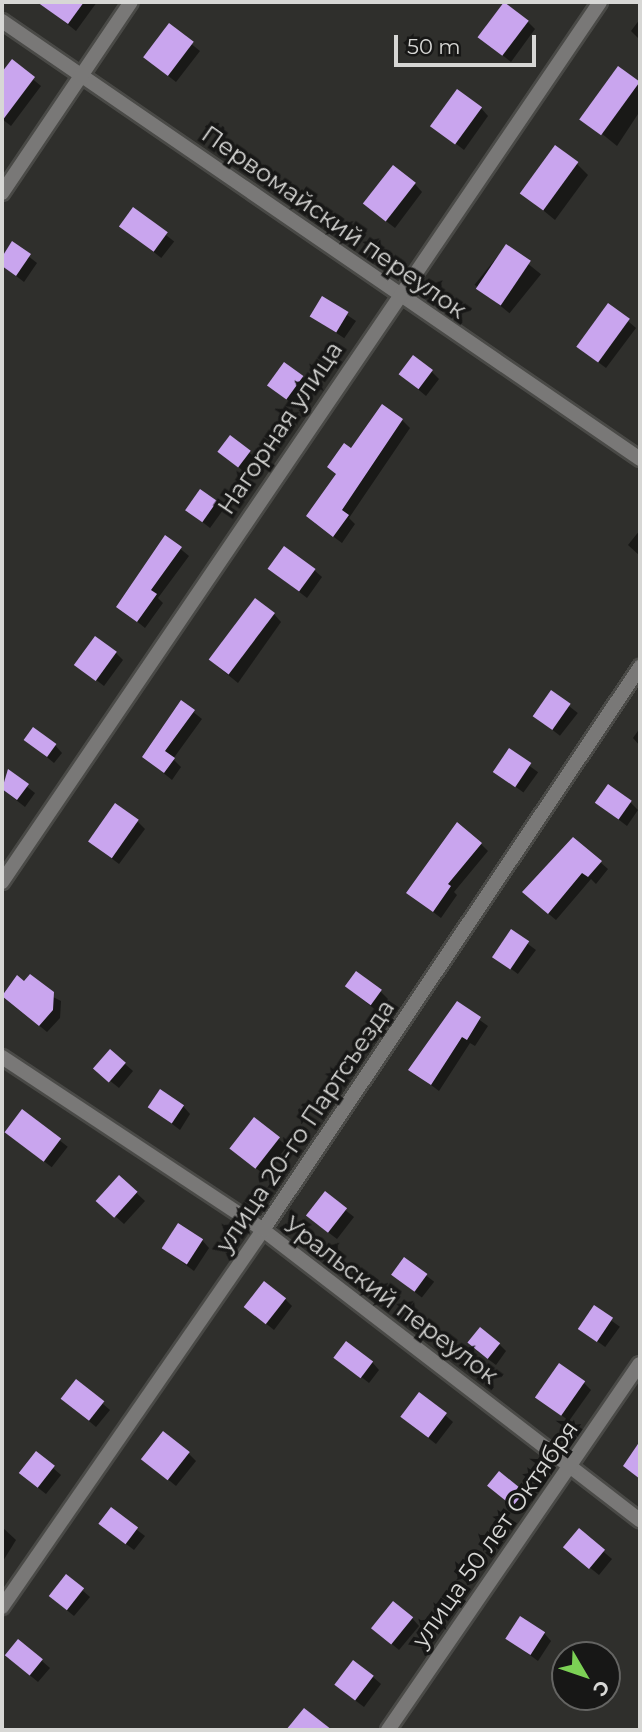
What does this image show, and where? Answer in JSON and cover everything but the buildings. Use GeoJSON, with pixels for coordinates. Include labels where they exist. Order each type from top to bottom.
{"type":"FeatureCollection","features":[{"type":"Feature","properties":{"kind":"street"},"geometry":{"type":"LineString","coordinates":[[2,193],[131,2]]}},
{"type":"Feature","properties":{"kind":"street","name":"Нагорная улица"},"geometry":{"type":"LineString","coordinates":[[2,882],[396,296],[600,2]]}},
{"type":"Feature","properties":{"kind":"street","name":"Первомайский переулок"},"geometry":{"type":"LineString","coordinates":[[2,21],[82,74],[396,296],[640,459]]}},
{"type":"Feature","properties":{"kind":"street","name":"улица 20-го Партсъезда"},"geometry":{"type":"LineString","coordinates":[[2,1607],[263,1230],[640,667]]}},
{"type":"Feature","properties":{"kind":"street","name":"Уральский переулок"},"geometry":{"type":"LineString","coordinates":[[2,1058],[263,1230],[640,1520]]}},
{"type":"Feature","properties":{"kind":"street","name":"улица 50 лет Октября"},"geometry":{"type":"LineString","coordinates":[[388,1730],[640,1364]]}}]}
